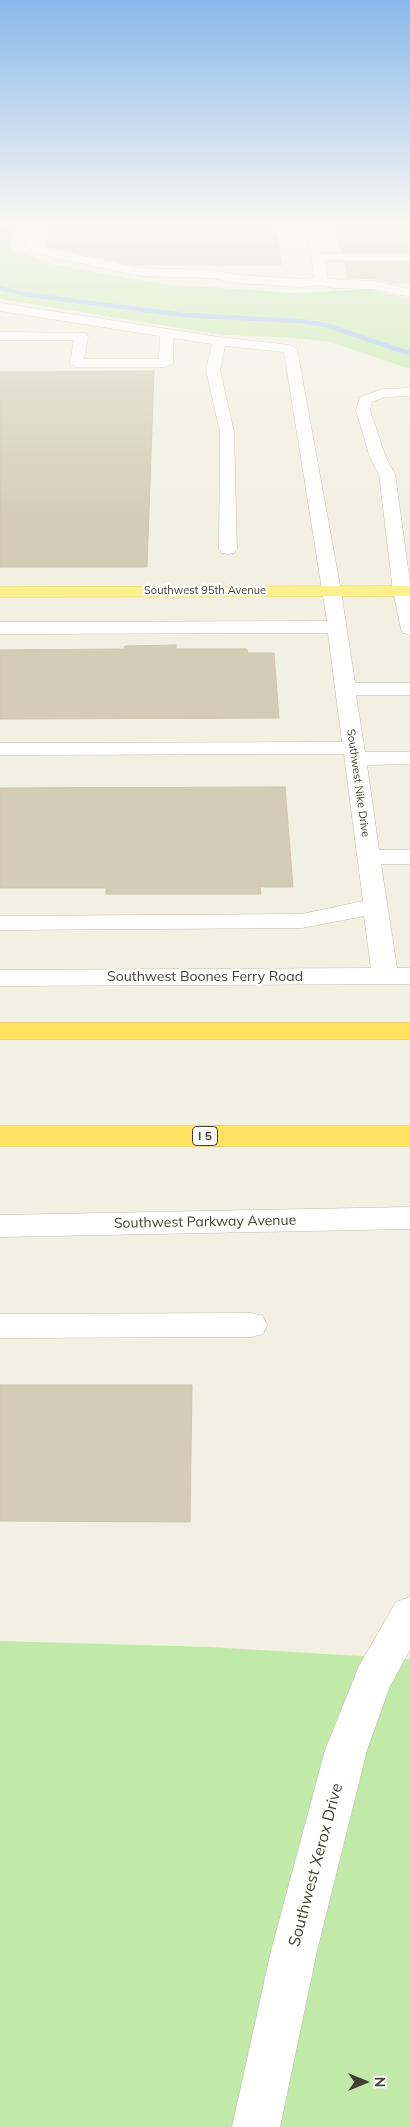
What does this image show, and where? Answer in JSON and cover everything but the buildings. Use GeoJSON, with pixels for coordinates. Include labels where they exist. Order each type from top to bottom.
{"type":"FeatureCollection","features":[{"type":"Feature","properties":{"kind":"highway"},"geometry":{"type":"LineString","coordinates":[[0,1031],[410,1031]]}},
{"type":"Feature","properties":{"kind":"highway","name":"I 5"},"geometry":{"type":"LineString","coordinates":[[0,1136],[410,1136]]}},
{"type":"Feature","properties":{"kind":"main road","name":"Southwest 95th Avenue"},"geometry":{"type":"LineString","coordinates":[[0,592],[406,591]]}},
{"type":"Feature","properties":{"kind":"street"},"geometry":{"type":"LineString","coordinates":[[82,320],[219,341],[213,370],[227,432],[228,549]]}},
{"type":"Feature","properties":{"kind":"street"},"geometry":{"type":"LineString","coordinates":[[0,336],[81,336],[77,363],[166,363],[167,334]]}},
{"type":"Feature","properties":{"kind":"street","name":"Southwest Nike Drive"},"geometry":{"type":"LineString","coordinates":[[219,341],[290,349],[332,591],[385,976]]}},
{"type":"Feature","properties":{"kind":"street"},"geometry":{"type":"LineString","coordinates":[[410,392],[383,393],[365,400],[362,410],[378,458],[395,474],[410,629]]}},
{"type":"Feature","properties":{"kind":"street"},"geometry":{"type":"LineString","coordinates":[[0,628],[337,627]]}},
{"type":"Feature","properties":{"kind":"street"},"geometry":{"type":"LineString","coordinates":[[345,689],[410,689]]}},
{"type":"Feature","properties":{"kind":"street"},"geometry":{"type":"LineString","coordinates":[[0,748],[354,753],[410,758]]}},
{"type":"Feature","properties":{"kind":"street"},"geometry":{"type":"LineString","coordinates":[[369,858],[410,857]]}},
{"type":"Feature","properties":{"kind":"street"},"geometry":{"type":"LineString","coordinates":[[0,923],[302,922],[375,906]]}},
{"type":"Feature","properties":{"kind":"street","name":"Southwest Boones Ferry Road"},"geometry":{"type":"LineString","coordinates":[[0,978],[410,976]]}},
{"type":"Feature","properties":{"kind":"street","name":"Southwest Parkway Avenue"},"geometry":{"type":"LineString","coordinates":[[0,1226],[410,1218]]}},
{"type":"Feature","properties":{"kind":"street"},"geometry":{"type":"LineString","coordinates":[[0,1326],[251,1325]]}},
{"type":"Feature","properties":{"kind":"street","name":"Southwest Xerox Drive"},"geometry":{"type":"LineString","coordinates":[[256,2127],[294,1951],[346,1750],[373,1679],[410,1614]]}},
{"type":"Feature","properties":{"kind":"green space"},"geometry":{"type":"Polygon","coordinates":[[[132,320],[410,320],[410,369],[330,342],[296,338],[224,335],[132,320]]]}},
{"type":"Feature","properties":{"kind":"green space"},"geometry":{"type":"Polygon","coordinates":[[[0,1641],[209,1647],[410,1659],[410,2127],[0,2127],[0,1641]]]}},
{"type":"Feature","properties":{"kind":"waterway"},"geometry":{"type":"LineString","coordinates":[[285,320],[326,325],[405,352],[410,352]]}}]}
